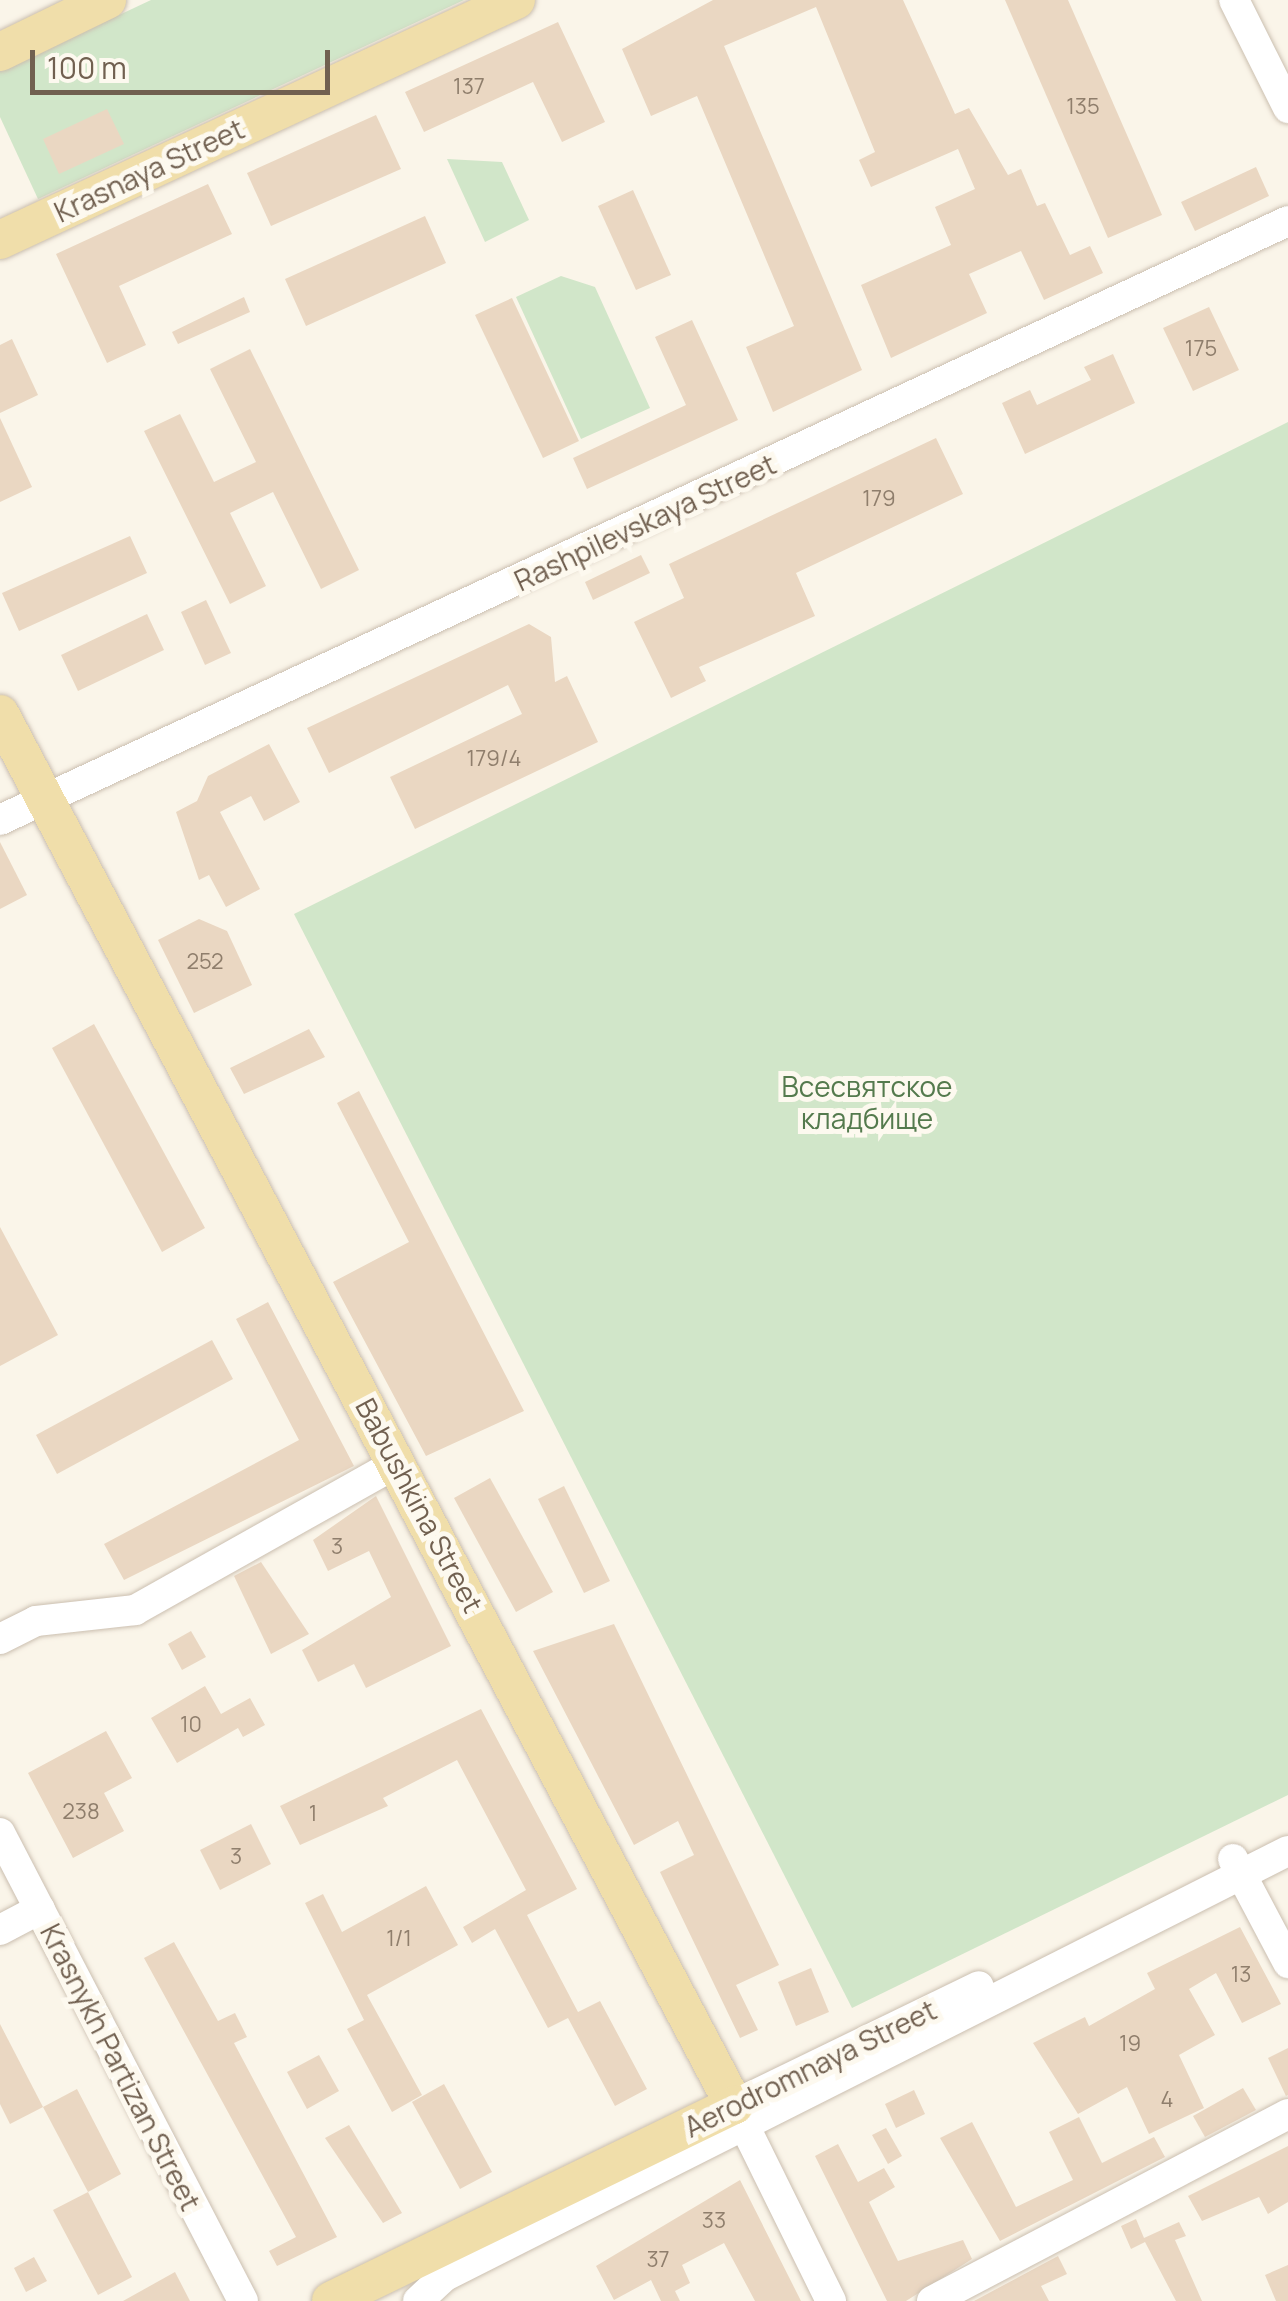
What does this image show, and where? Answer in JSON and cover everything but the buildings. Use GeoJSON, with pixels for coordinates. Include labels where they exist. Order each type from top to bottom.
{"type":"FeatureCollection","features":[{"type":"Feature","properties":{"kind":"main road"},"geometry":{"type":"LineString","coordinates":[[0,52],[107,0]]}},
{"type":"Feature","properties":{"kind":"main road","name":"Krasnaya Street"},"geometry":{"type":"LineString","coordinates":[[0,240],[516,0]]}},
{"type":"Feature","properties":{"kind":"main road","name":"Babushkina Street"},"geometry":{"type":"LineString","coordinates":[[0,714],[739,2116]]}},
{"type":"Feature","properties":{"kind":"main road","name":"Aerodromnaya Street"},"geometry":{"type":"LineString","coordinates":[[332,2301],[739,2116]]}},
{"type":"Feature","properties":{"kind":"street"},"geometry":{"type":"LineString","coordinates":[[1234,0],[1288,108]]}},
{"type":"Feature","properties":{"kind":"street","name":"Rashpilevskaya Street"},"geometry":{"type":"LineString","coordinates":[[0,820],[1288,221]]}},
{"type":"Feature","properties":{"kind":"street"},"geometry":{"type":"LineString","coordinates":[[0,1639],[36,1621],[135,1610],[397,1463]]}},
{"type":"Feature","properties":{"kind":"street","name":"Aerodromnaya Street"},"geometry":{"type":"LineString","coordinates":[[418,2301],[446,2276],[739,2116],[1238,1866],[1288,1832]]}},
{"type":"Feature","properties":{"kind":"street","name":"Krasnykh Partizan Street"},"geometry":{"type":"LineString","coordinates":[[0,1833],[243,2301]]}},
{"type":"Feature","properties":{"kind":"street","name":"Aerodromnaya Street"},"geometry":{"type":"LineString","coordinates":[[1238,1866],[1288,1851]]}},
{"type":"Feature","properties":{"kind":"street"},"geometry":{"type":"LineString","coordinates":[[1238,1866],[1288,1963]]}},
{"type":"Feature","properties":{"kind":"street"},"geometry":{"type":"LineString","coordinates":[[0,1930],[40,1909]]}},
{"type":"Feature","properties":{"kind":"street"},"geometry":{"type":"LineString","coordinates":[[932,2301],[1288,2114]]}},
{"type":"Feature","properties":{"kind":"street","name":"Babushkina Street"},"geometry":{"type":"LineString","coordinates":[[739,2116],[831,2301]]}},
{"type":"Feature","properties":{"kind":"green space"},"geometry":{"type":"Polygon","coordinates":[[[151,0],[464,0],[38,199],[0,117],[0,71],[151,0]]]}},
{"type":"Feature","properties":{"kind":"green space"},"geometry":{"type":"Polygon","coordinates":[[[447,159],[502,162],[529,220],[485,242],[447,159]]]}},
{"type":"Feature","properties":{"kind":"green space"},"geometry":{"type":"Polygon","coordinates":[[[561,276],[595,287],[650,408],[581,439],[516,297],[561,276]]]}},
{"type":"Feature","properties":{"kind":"green space","name":"Всесвятское кладбище"},"geometry":{"type":"Polygon","coordinates":[[[1288,422],[1288,1795],[852,2008],[294,914],[1288,422]]]}}]}
